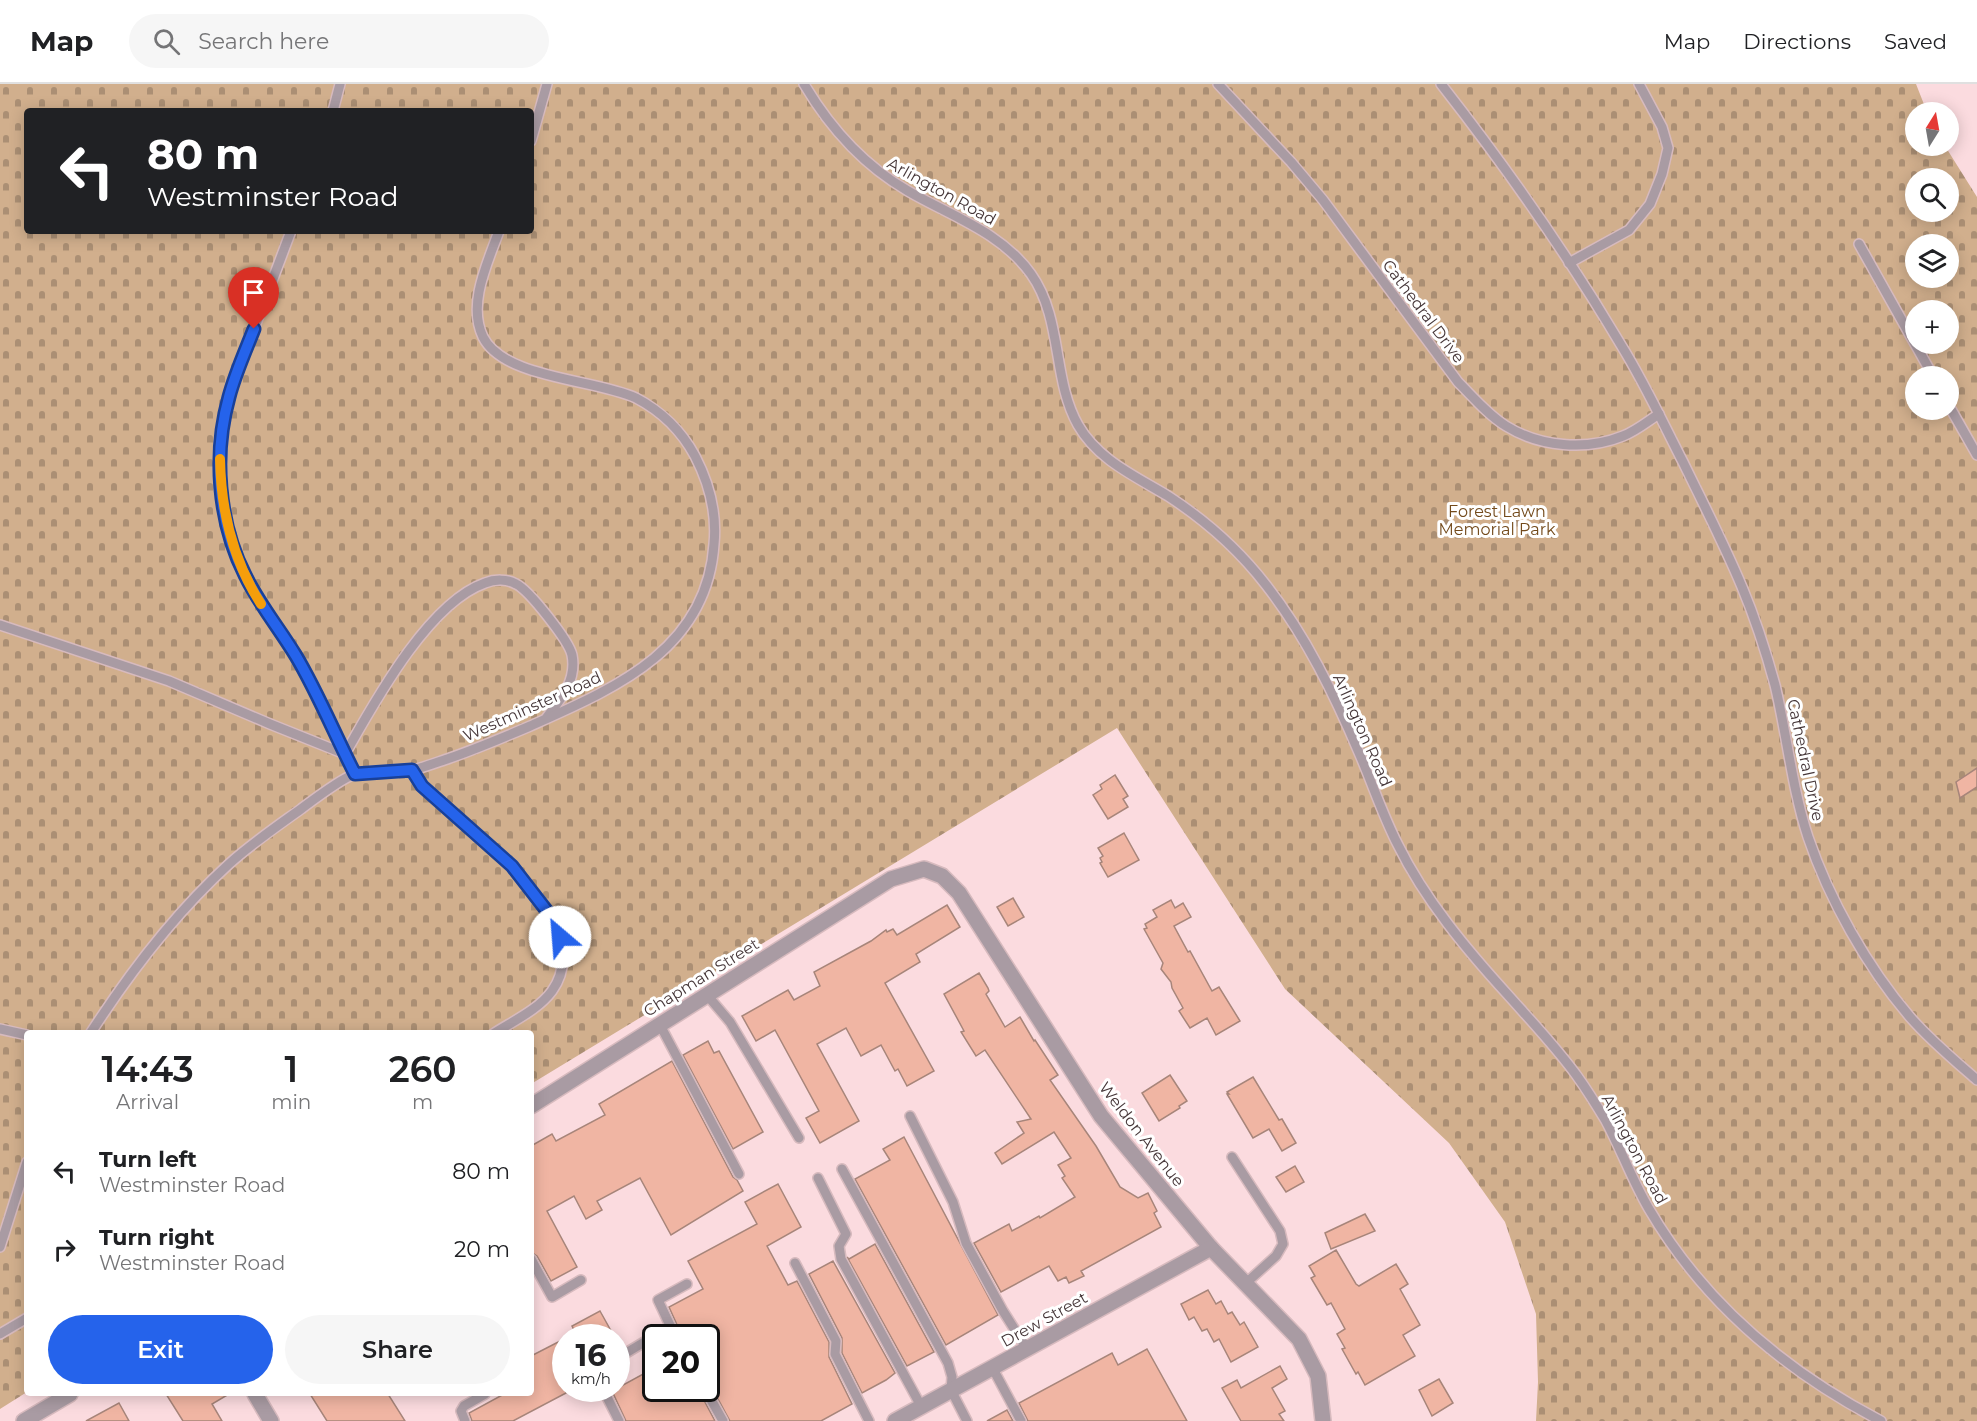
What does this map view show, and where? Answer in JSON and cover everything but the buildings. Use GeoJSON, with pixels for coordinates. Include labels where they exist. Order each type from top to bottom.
{"type":"FeatureCollection","features":[{"type":"Feature","properties":{"kind":"street","name":"Weldon Avenue"},"geometry":{"type":"LineString","coordinates":[[891,879],[924,869],[942,876],[959,893],[1101,1116],[1211,1248],[1299,1339],[1318,1376],[1323,1421]]}},
{"type":"Feature","properties":{"kind":"street","name":"Chapman Street"},"geometry":{"type":"LineString","coordinates":[[534,1104],[891,879]]}},
{"type":"Feature","properties":{"kind":"street","name":"Drew Street"},"geometry":{"type":"LineString","coordinates":[[900,1420],[921,1406],[1211,1248]]}},
{"type":"Feature","properties":{"kind":"street"},"geometry":{"type":"LineString","coordinates":[[24,1421],[67,1396]]}},
{"type":"Feature","properties":{"kind":"street"},"geometry":{"type":"LineString","coordinates":[[256,1396],[271,1421]]}},
{"type":"Feature","properties":{"kind":"lane"},"geometry":{"type":"LineString","coordinates":[[334,108],[340,84]]}},
{"type":"Feature","properties":{"kind":"lane"},"geometry":{"type":"LineString","coordinates":[[534,130],[547,84]]}},
{"type":"Feature","properties":{"kind":"lane","name":"Arlington Road"},"geometry":{"type":"LineString","coordinates":[[804,84],[833,128],[873,168],[905,189],[992,235],[1016,256],[1043,295],[1059,351],[1063,384],[1079,426],[1104,457],[1170,498],[1222,538],[1243,557],[1288,614],[1312,653],[1359,753],[1398,847],[1426,894],[1505,992],[1550,1041],[1579,1079],[1606,1122],[1630,1176],[1674,1246],[1705,1287],[1767,1348],[1804,1376],[1881,1421]]}},
{"type":"Feature","properties":{"kind":"lane","name":"Cathedral Drive"},"geometry":{"type":"LineString","coordinates":[[1218,84],[1323,200],[1458,382],[1505,425],[1545,442],[1577,446],[1624,436],[1659,414]]}},
{"type":"Feature","properties":{"kind":"lane","name":"Cathedral Drive"},"geometry":{"type":"LineString","coordinates":[[1441,84],[1543,223],[1622,346],[1659,414],[1718,534],[1743,589],[1761,638],[1775,686],[1808,836],[1834,897],[1871,963],[1903,1007],[1938,1046],[1977,1080]]}},
{"type":"Feature","properties":{"kind":"lane"},"geometry":{"type":"LineString","coordinates":[[1569,263],[1629,230],[1650,204],[1662,174],[1668,148],[1662,127],[1639,84]]}},
{"type":"Feature","properties":{"kind":"lane"},"geometry":{"type":"LineString","coordinates":[[93,1030],[165,929],[199,894],[253,844],[319,796],[355,774],[297,657],[256,596],[245,575],[229,534],[221,482],[221,445],[228,398],[290,234]]}},
{"type":"Feature","properties":{"kind":"lane","name":"Westminster Road"},"geometry":{"type":"LineString","coordinates":[[355,774],[412,770],[488,744],[586,702],[624,681],[653,661],[672,643],[689,622],[708,580],[714,545],[714,514],[704,476],[692,451],[674,427],[636,399],[602,387],[540,372],[514,363],[500,356],[483,337],[478,305],[484,273],[498,234]]}},
{"type":"Feature","properties":{"kind":"lane"},"geometry":{"type":"LineString","coordinates":[[1859,244],[1927,366]]}},
{"type":"Feature","properties":{"kind":"lane"},"geometry":{"type":"LineString","coordinates":[[1957,420],[1977,455]]}},
{"type":"Feature","properties":{"kind":"lane"},"geometry":{"type":"LineString","coordinates":[[345,754],[396,668],[437,618],[477,586],[497,580],[513,582],[528,592],[561,635],[572,654],[568,687],[545,719]]}},
{"type":"Feature","properties":{"kind":"lane"},"geometry":{"type":"LineString","coordinates":[[0,625],[169,681],[345,754]]}},
{"type":"Feature","properties":{"kind":"lane"},"geometry":{"type":"LineString","coordinates":[[412,770],[422,786],[512,866],[550,915],[560,937],[563,958],[554,988],[537,1007],[500,1030]]}},
{"type":"Feature","properties":{"kind":"lane"},"geometry":{"type":"LineString","coordinates":[[707,995],[730,1022],[800,1138]]}},
{"type":"Feature","properties":{"kind":"lane"},"geometry":{"type":"LineString","coordinates":[[660,1025],[739,1174]]}},
{"type":"Feature","properties":{"kind":"lane"},"geometry":{"type":"LineString","coordinates":[[0,1029],[24,1034]]}},
{"type":"Feature","properties":{"kind":"lane"},"geometry":{"type":"LineString","coordinates":[[910,1116],[953,1202],[966,1243],[1003,1311],[1027,1349]]}},
{"type":"Feature","properties":{"kind":"lane"},"geometry":{"type":"LineString","coordinates":[[1232,1157],[1280,1231],[1283,1244],[1276,1256],[1245,1284]]}},
{"type":"Feature","properties":{"kind":"lane"},"geometry":{"type":"LineString","coordinates":[[843,1169],[948,1363],[952,1377],[951,1390],[967,1421]]}},
{"type":"Feature","properties":{"kind":"lane"},"geometry":{"type":"LineString","coordinates":[[0,1247],[24,1171]]}},
{"type":"Feature","properties":{"kind":"lane"},"geometry":{"type":"LineString","coordinates":[[818,1178],[846,1234],[846,1239],[840,1246],[841,1259],[921,1406]]}},
{"type":"Feature","properties":{"kind":"lane"},"geometry":{"type":"LineString","coordinates":[[795,1263],[836,1341],[835,1354],[869,1421]]}},
{"type":"Feature","properties":{"kind":"lane"},"geometry":{"type":"LineString","coordinates":[[534,1264],[552,1297],[581,1280]]}},
{"type":"Feature","properties":{"kind":"lane"},"geometry":{"type":"LineString","coordinates":[[669,1324],[658,1300],[687,1284]]}},
{"type":"Feature","properties":{"kind":"lane"},"geometry":{"type":"LineString","coordinates":[[0,1334],[24,1320]]}},
{"type":"Feature","properties":{"kind":"lane"},"geometry":{"type":"LineString","coordinates":[[992,1367],[1021,1421]]}},
{"type":"Feature","properties":{"kind":"lane"},"geometry":{"type":"LineString","coordinates":[[465,1421],[461,1410],[482,1396]]}},
{"type":"Feature","properties":{"kind":"lane"},"geometry":{"type":"LineString","coordinates":[[610,1402],[620,1421]]}},
{"type":"Feature","properties":{"kind":"lane"},"geometry":{"type":"LineString","coordinates":[[712,1402],[723,1421]]}},
{"type":"Feature","properties":{"kind":"green space","name":"Forest Lawn Memorial Park"},"geometry":{"type":"Polygon","coordinates":[[[0,84],[1916,84],[1923,102],[1905,102],[1905,156],[1951,156],[1959,168],[1905,168],[1905,222],[1959,222],[1959,168],[1977,197],[1977,1421],[1536,1421],[1538,1382],[1536,1314],[1505,1222],[1449,1143],[1285,989],[1117,728],[534,1082],[534,1030],[24,1030],[24,1394],[0,1409],[0,84]]]}},
{"type":"Feature","properties":{"kind":"slow traffic"},"geometry":{"type":"LineString","coordinates":[[220,459],[224,511],[229,534],[235,554],[261,604]]}},
{"type":"Feature","properties":{"kind":"route"},"geometry":{"type":"LineString","coordinates":[[254,329],[228,398],[220,454],[224,511],[235,554],[245,575],[256,596],[297,657],[355,774],[412,770],[422,786],[437,801],[512,866],[550,915],[560,937]]}}]}
